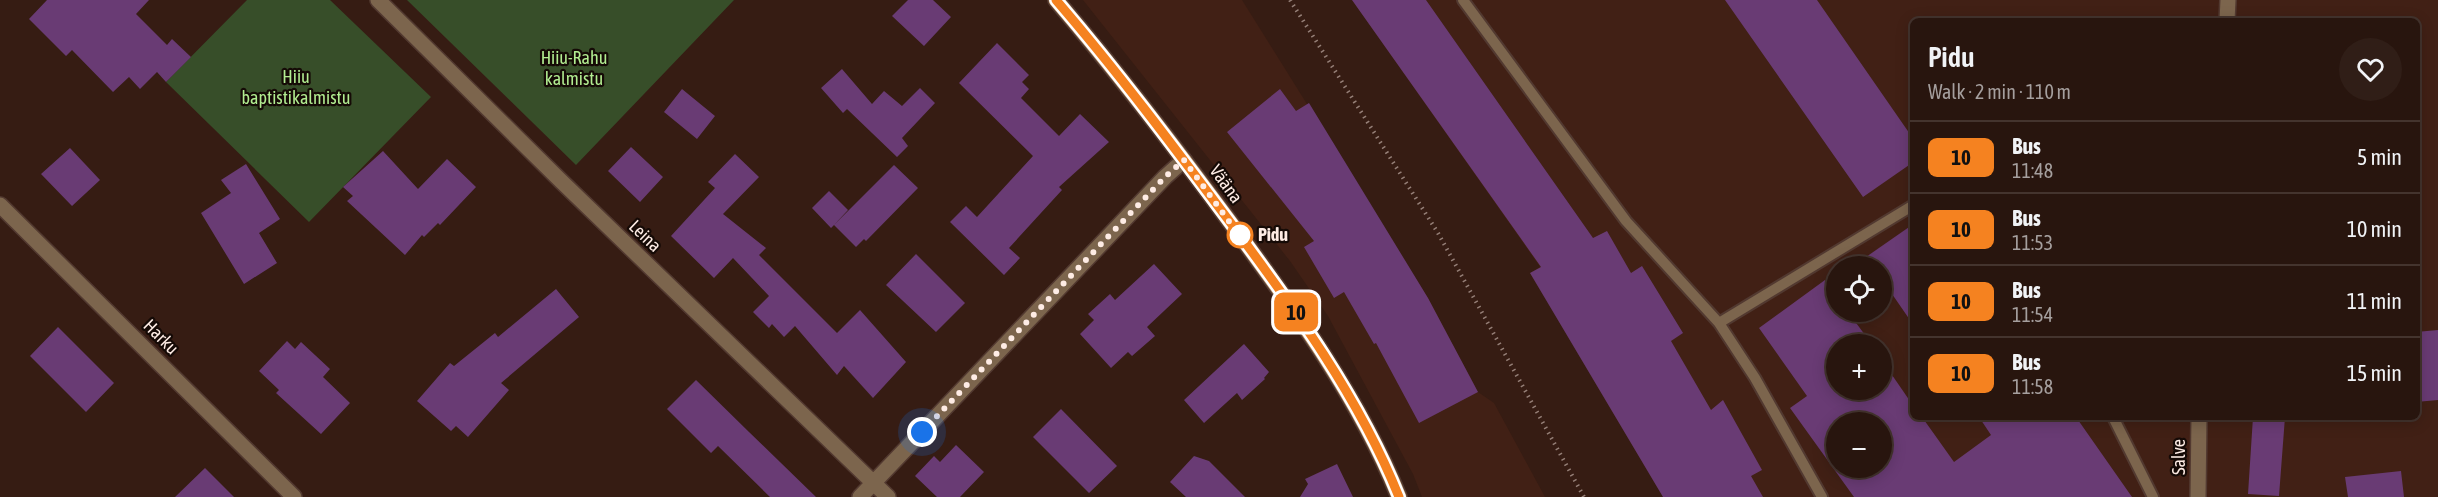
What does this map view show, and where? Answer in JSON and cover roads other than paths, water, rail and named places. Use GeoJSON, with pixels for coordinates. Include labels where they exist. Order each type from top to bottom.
{"type":"FeatureCollection","features":[{"type":"Feature","properties":{"kind":"street","name":"Leina"},"geometry":{"type":"LineString","coordinates":[[378,0],[561,181],[888,497]]}},
{"type":"Feature","properties":{"kind":"street","name":"Vääna"},"geometry":{"type":"LineString","coordinates":[[1056,0],[1096,47],[1184,160],[1307,327],[1351,401],[1399,497]]}},
{"type":"Feature","properties":{"kind":"street"},"geometry":{"type":"LineString","coordinates":[[2227,18],[2228,0]]}},
{"type":"Feature","properties":{"kind":"street"},"geometry":{"type":"LineString","coordinates":[[860,497],[1165,177],[1184,160]]}},
{"type":"Feature","properties":{"kind":"street","name":"Harku"},"geometry":{"type":"LineString","coordinates":[[0,205],[294,497]]}},
{"type":"Feature","properties":{"kind":"street","name":"Salve"},"geometry":{"type":"LineString","coordinates":[[2198,497],[2199,420]]}},
{"type":"Feature","properties":{"kind":"lane"},"geometry":{"type":"LineString","coordinates":[[1463,0],[1626,221],[1719,323],[1755,378],[1822,497]]}},
{"type":"Feature","properties":{"kind":"lane"},"geometry":{"type":"LineString","coordinates":[[1719,323],[1910,207]]}},
{"type":"Feature","properties":{"kind":"lane"},"geometry":{"type":"LineString","coordinates":[[2114,420],[2153,497]]}},
{"type":"Feature","properties":{"kind":"place","name":"Pidu"},"geometry":{"type":"Point","coordinates":[1240,235]}},
{"type":"Feature","properties":{"kind":"park label","name":"Hiiu-Rahu kalmistu"},"geometry":{"type":"Point","coordinates":[574,68]}},
{"type":"Feature","properties":{"kind":"park label","name":"Hiiu baptistikalmistu"},"geometry":{"type":"Point","coordinates":[296,88]}}]}
